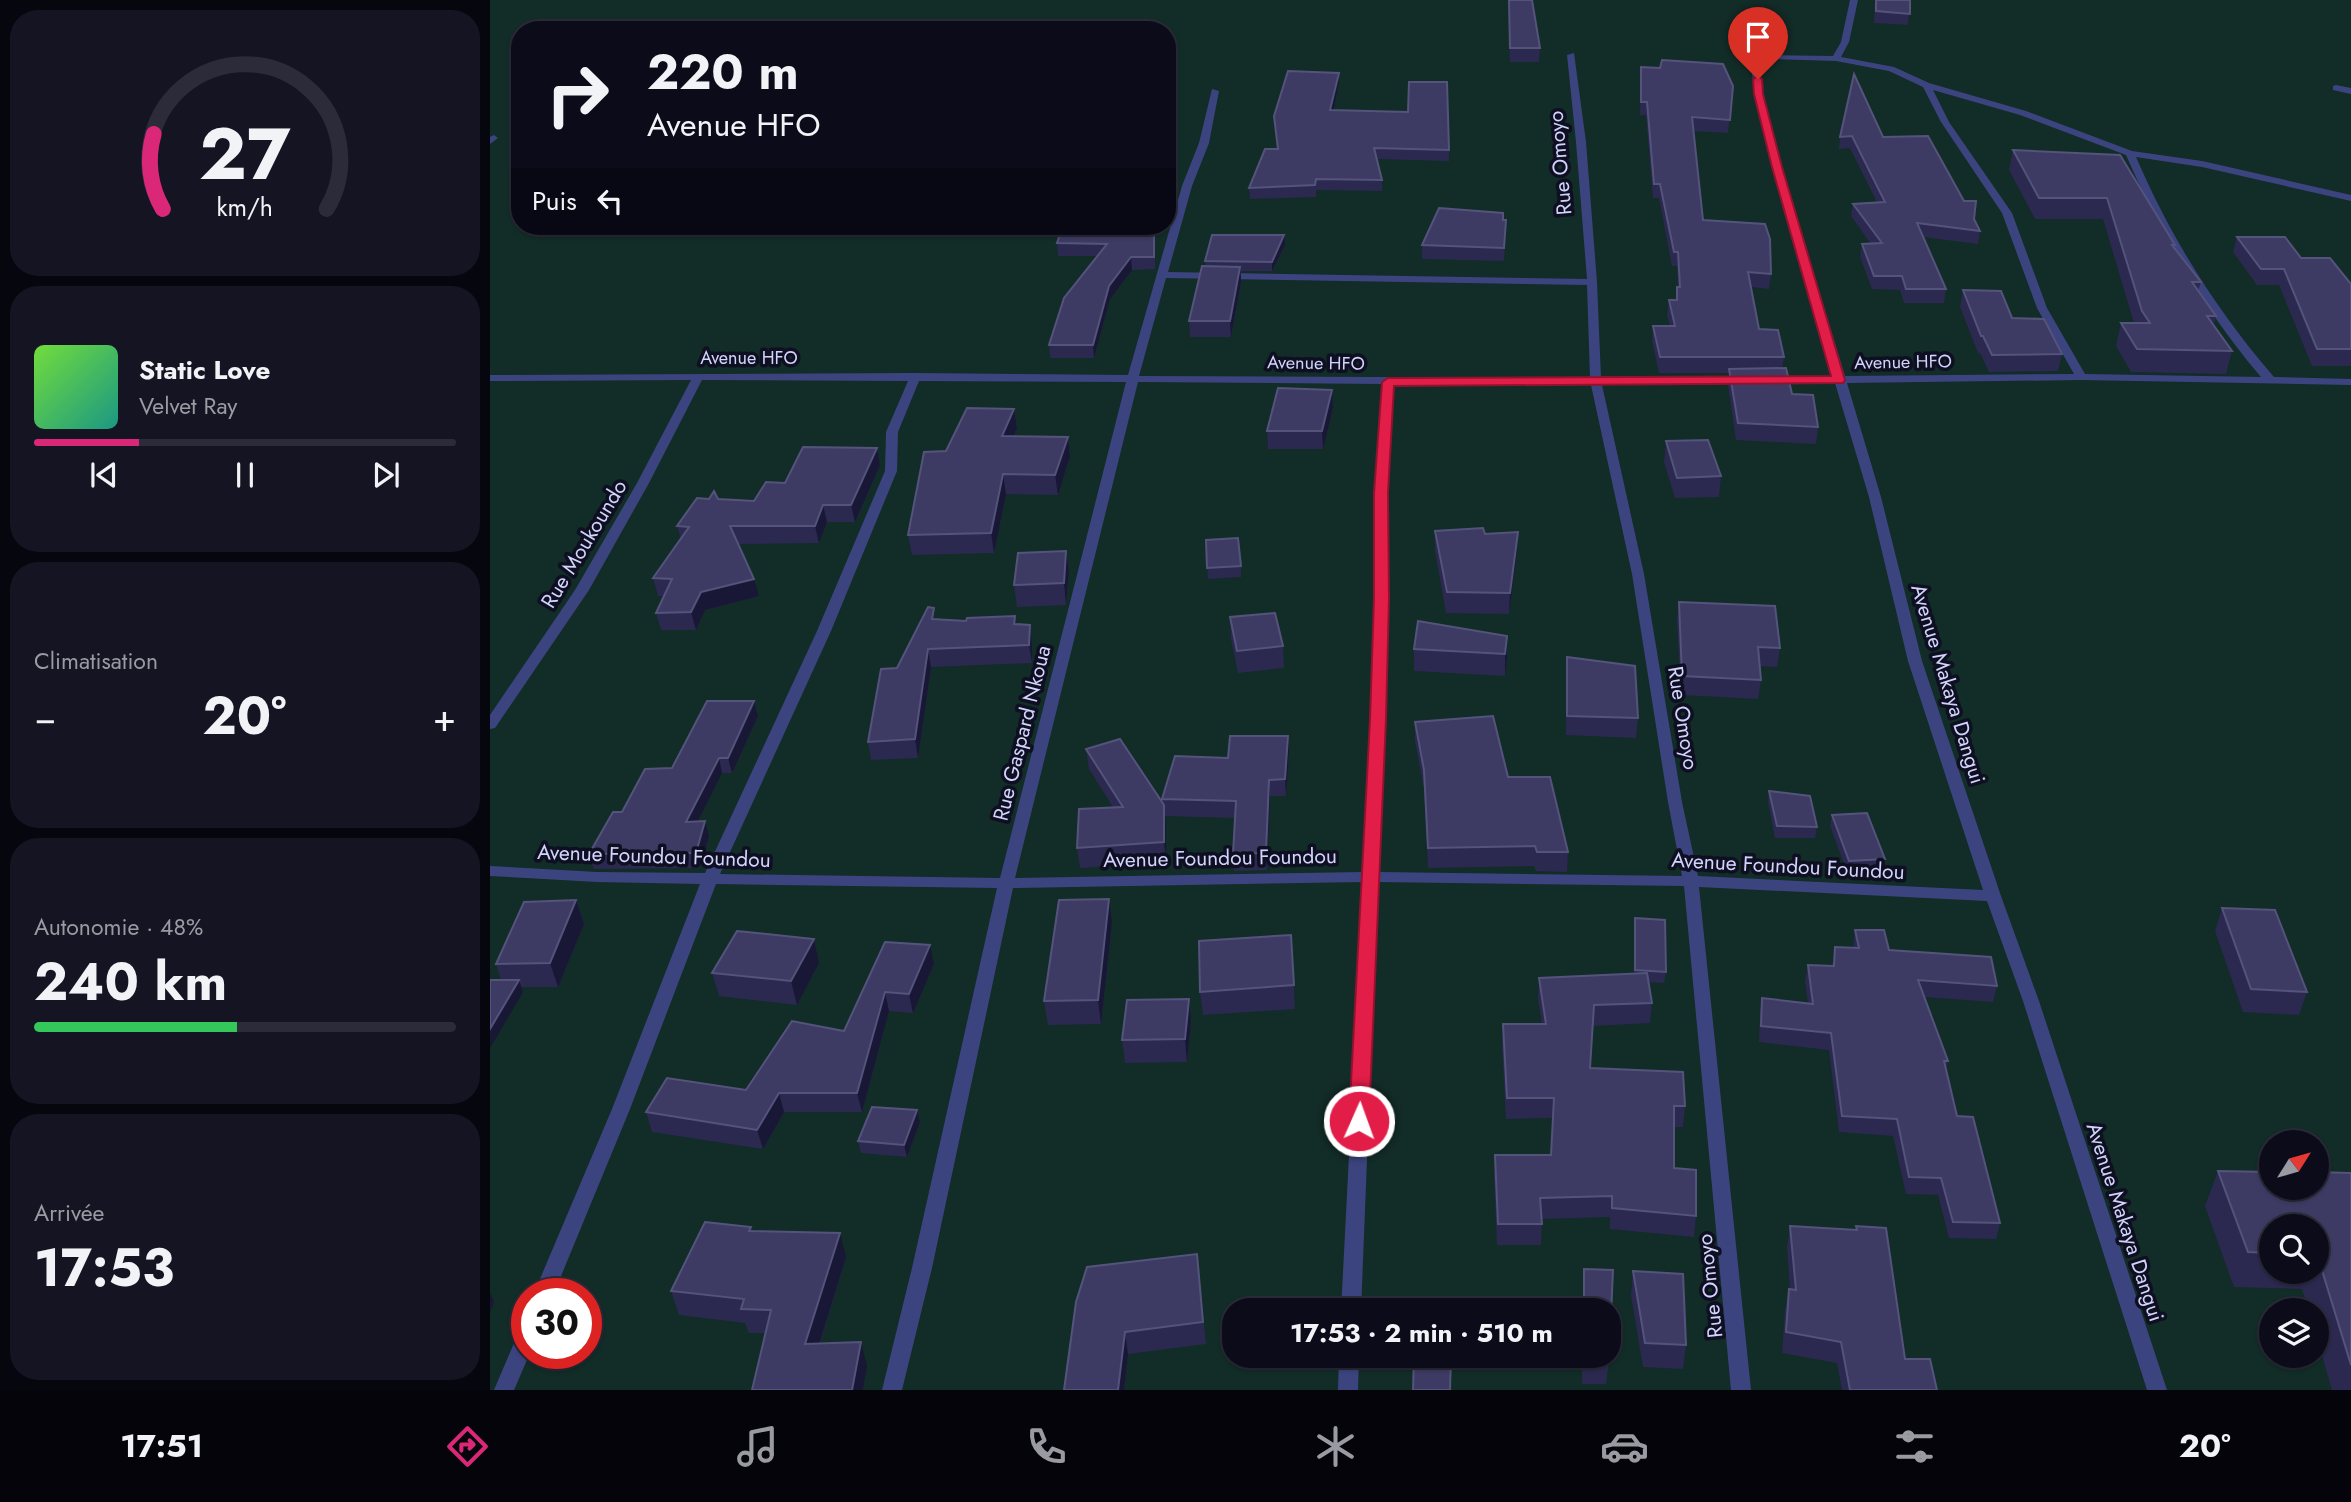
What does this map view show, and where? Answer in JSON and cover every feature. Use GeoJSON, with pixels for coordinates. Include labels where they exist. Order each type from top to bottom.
{"type":"FeatureCollection","features":[{"type":"Feature","properties":{"kind":"street"},"geometry":{"type":"LineString","coordinates":[[1854,0],[1845,43],[1836,59],[1891,69],[1926,85],[2024,113],[2130,152],[2202,164],[2351,198]]}},
{"type":"Feature","properties":{"kind":"street","name":"Rue Omoyo"},"geometry":{"type":"LineString","coordinates":[[1571,55],[1592,282],[1596,382],[1638,574],[1675,802],[1691,881],[1741,1390]]}},
{"type":"Feature","properties":{"kind":"street","name":"Avenue Makaya Dangui"},"geometry":{"type":"LineString","coordinates":[[1836,59],[1767,57],[1754,61],[1759,94],[1838,380],[1875,497],[1915,661],[1993,897],[2031,1001],[2157,1390]]}},
{"type":"Feature","properties":{"kind":"street"},"geometry":{"type":"LineString","coordinates":[[1926,85],[1945,122],[2007,213],[2042,308],[2081,377]]}},
{"type":"Feature","properties":{"kind":"street"},"geometry":{"type":"LineString","coordinates":[[2336,88],[2351,91]]}},
{"type":"Feature","properties":{"kind":"street","name":"Rue Gaspard Nkoua"},"geometry":{"type":"LineString","coordinates":[[1176,227],[1187,186],[1204,143],[1215,91]]}},
{"type":"Feature","properties":{"kind":"street"},"geometry":{"type":"LineString","coordinates":[[2130,152],[2150,204],[2189,272],[2232,338],[2270,380]]}},
{"type":"Feature","properties":{"kind":"street","name":"Rue Gaspard Nkoua"},"geometry":{"type":"LineString","coordinates":[[892,1390],[922,1268],[1006,883],[1133,378],[1174,235]]}},
{"type":"Feature","properties":{"kind":"street"},"geometry":{"type":"LineString","coordinates":[[1163,275],[1592,282]]}},
{"type":"Feature","properties":{"kind":"street","name":"Rue Moukoundo"},"geometry":{"type":"LineString","coordinates":[[490,725],[582,590],[643,483],[699,376]]}},
{"type":"Feature","properties":{"kind":"street"},"geometry":{"type":"LineString","coordinates":[[550,1278],[621,1110],[710,879],[824,631],[891,471],[892,432],[915,376]]}},
{"type":"Feature","properties":{"kind":"street","name":"Avenue HFO"},"geometry":{"type":"LineString","coordinates":[[490,378],[915,376],[1596,382],[2081,377],[2351,382]]}},
{"type":"Feature","properties":{"kind":"street"},"geometry":{"type":"LineString","coordinates":[[1352,1298],[1382,598],[1381,493],[1388,382]]}},
{"type":"Feature","properties":{"kind":"street","name":"Avenue Foundou Foundou"},"geometry":{"type":"LineString","coordinates":[[490,871],[710,879],[1006,883],[1369,877],[1691,881],[1993,897]]}},
{"type":"Feature","properties":{"kind":"street"},"geometry":{"type":"LineString","coordinates":[[1348,1390],[1349,1368]]}},
{"type":"Feature","properties":{"kind":"street"},"geometry":{"type":"LineString","coordinates":[[504,1390],[513,1369]]}},
{"type":"Feature","properties":{"kind":"green space"},"geometry":{"type":"Polygon","coordinates":[[[490,0],[2351,0],[2351,1390],[490,1390],[490,0]]]}},
{"type":"Feature","properties":{"kind":"building"},"geometry":{"type":"Polygon","coordinates":[[[1509,0],[1532,0],[1540,48],[1510,48],[1509,0]]]}},
{"type":"Feature","properties":{"kind":"building"},"geometry":{"type":"Polygon","coordinates":[[[1876,0],[1910,0],[1910,14],[1876,11],[1876,0]]]}},
{"type":"Feature","properties":{"kind":"building"},"geometry":{"type":"Polygon","coordinates":[[[1662,60],[1723,64],[1733,86],[1730,120],[1692,117],[1703,220],[1765,224],[1770,239],[1771,274],[1748,272],[1759,329],[1778,330],[1784,357],[1660,357],[1653,326],[1675,326],[1669,300],[1677,300],[1677,287],[1680,287],[1678,252],[1674,252],[1660,184],[1654,184],[1647,102],[1641,102],[1641,67],[1660,68],[1662,60]]]}},
{"type":"Feature","properties":{"kind":"building"},"geometry":{"type":"Polygon","coordinates":[[[1288,71],[1339,73],[1330,110],[1408,112],[1409,82],[1447,82],[1449,150],[1374,148],[1382,180],[1316,179],[1315,185],[1249,188],[1265,149],[1278,149],[1274,116],[1288,71]]]}},
{"type":"Feature","properties":{"kind":"building"},"geometry":{"type":"Polygon","coordinates":[[[1854,74],[1883,137],[1928,136],[1964,201],[1976,201],[1974,219],[1980,231],[1917,223],[1946,289],[1906,289],[1902,276],[1874,276],[1862,244],[1882,243],[1853,204],[1885,202],[1852,136],[1840,137],[1854,74]]]}},
{"type":"Feature","properties":{"kind":"building"},"geometry":{"type":"Polygon","coordinates":[[[2013,150],[2120,155],[2175,245],[2172,245],[2201,282],[2192,282],[2216,316],[2207,316],[2232,351],[2137,349],[2121,323],[2150,323],[2142,311],[2107,198],[2039,198],[2013,150]]]}},
{"type":"Feature","properties":{"kind":"building"},"geometry":{"type":"Polygon","coordinates":[[[1439,208],[1503,213],[1503,220],[1506,220],[1504,248],[1422,245],[1439,208]]]}},
{"type":"Feature","properties":{"kind":"building"},"geometry":{"type":"Polygon","coordinates":[[[1060,235],[1154,235],[1154,257],[1131,257],[1109,286],[1093,345],[1049,345],[1064,298],[1107,244],[1057,243],[1060,235]]]}},
{"type":"Feature","properties":{"kind":"building"},"geometry":{"type":"Polygon","coordinates":[[[1212,235],[1284,235],[1272,262],[1205,261],[1212,235]]]}},
{"type":"Feature","properties":{"kind":"building"},"geometry":{"type":"Polygon","coordinates":[[[2237,237],[2285,237],[2301,258],[2330,258],[2351,284],[2351,349],[2317,349],[2284,269],[2261,269],[2237,237]]]}},
{"type":"Feature","properties":{"kind":"building"},"geometry":{"type":"Polygon","coordinates":[[[1202,266],[1240,267],[1230,321],[1189,321],[1202,266]]]}},
{"type":"Feature","properties":{"kind":"building"},"geometry":{"type":"Polygon","coordinates":[[[1963,290],[2001,291],[2012,318],[2044,319],[2062,354],[1992,355],[1981,336],[1963,290]]]}},
{"type":"Feature","properties":{"kind":"building"},"geometry":{"type":"Polygon","coordinates":[[[1786,368],[1792,394],[1813,395],[1818,427],[1738,423],[1729,369],[1786,368]]]}},
{"type":"Feature","properties":{"kind":"building"},"geometry":{"type":"Polygon","coordinates":[[[1278,388],[1332,390],[1322,431],[1267,431],[1278,388]]]}},
{"type":"Feature","properties":{"kind":"building"},"geometry":{"type":"Polygon","coordinates":[[[967,408],[1014,409],[1002,436],[1068,437],[1055,475],[1003,474],[991,533],[908,535],[924,452],[946,451],[967,408]]]}},
{"type":"Feature","properties":{"kind":"building"},"geometry":{"type":"Polygon","coordinates":[[[1708,440],[1721,476],[1677,478],[1666,441],[1708,440]]]}},
{"type":"Feature","properties":{"kind":"building"},"geometry":{"type":"Polygon","coordinates":[[[803,447],[877,448],[851,505],[823,505],[815,526],[730,526],[754,579],[701,592],[691,612],[656,613],[672,579],[653,578],[689,527],[677,526],[697,498],[709,499],[714,491],[718,499],[754,501],[766,482],[785,483],[803,447]]]}},
{"type":"Feature","properties":{"kind":"building"},"geometry":{"type":"Polygon","coordinates":[[[1483,528],[1485,534],[1518,532],[1510,593],[1447,592],[1435,531],[1483,528]]]}},
{"type":"Feature","properties":{"kind":"building"},"geometry":{"type":"Polygon","coordinates":[[[1238,538],[1241,566],[1207,568],[1206,540],[1238,538]]]}},
{"type":"Feature","properties":{"kind":"building"},"geometry":{"type":"Polygon","coordinates":[[[1066,551],[1064,583],[1014,585],[1018,553],[1066,551]]]}},
{"type":"Feature","properties":{"kind":"building"},"geometry":{"type":"Polygon","coordinates":[[[1679,602],[1775,606],[1780,648],[1758,647],[1761,680],[1682,676],[1679,602]]]}},
{"type":"Feature","properties":{"kind":"building"},"geometry":{"type":"Polygon","coordinates":[[[928,607],[934,608],[932,619],[966,621],[967,618],[1015,616],[1014,624],[1030,625],[1029,645],[928,649],[915,739],[868,742],[881,669],[897,668],[928,607]]]}},
{"type":"Feature","properties":{"kind":"building"},"geometry":{"type":"Polygon","coordinates":[[[1275,613],[1283,646],[1237,651],[1230,617],[1275,613]]]}},
{"type":"Feature","properties":{"kind":"building"},"geometry":{"type":"Polygon","coordinates":[[[1418,621],[1507,636],[1505,654],[1414,649],[1418,621]]]}},
{"type":"Feature","properties":{"kind":"building"},"geometry":{"type":"Polygon","coordinates":[[[1567,657],[1635,666],[1638,718],[1567,716],[1567,657]]]}},
{"type":"Feature","properties":{"kind":"building"},"geometry":{"type":"Polygon","coordinates":[[[707,701],[754,701],[728,758],[719,758],[686,822],[705,821],[696,853],[589,854],[613,812],[622,812],[645,769],[672,768],[707,701]]]}},
{"type":"Feature","properties":{"kind":"building"},"geometry":{"type":"Polygon","coordinates":[[[1493,716],[1508,777],[1550,777],[1568,852],[1537,852],[1535,846],[1428,848],[1424,770],[1415,722],[1493,716]]]}},
{"type":"Feature","properties":{"kind":"building"},"geometry":{"type":"Polygon","coordinates":[[[1230,736],[1288,736],[1285,779],[1269,780],[1266,853],[1233,854],[1236,801],[1162,799],[1175,756],[1228,758],[1230,736]]]}},
{"type":"Feature","properties":{"kind":"building"},"geometry":{"type":"Polygon","coordinates":[[[1120,739],[1164,805],[1164,842],[1077,848],[1079,809],[1123,807],[1086,749],[1120,739]]]}},
{"type":"Feature","properties":{"kind":"building"},"geometry":{"type":"Polygon","coordinates":[[[1769,791],[1810,796],[1817,827],[1777,826],[1769,791]]]}},
{"type":"Feature","properties":{"kind":"building"},"geometry":{"type":"Polygon","coordinates":[[[1867,813],[1885,859],[1849,861],[1832,815],[1867,813]]]}},
{"type":"Feature","properties":{"kind":"building"},"geometry":{"type":"Polygon","coordinates":[[[1109,899],[1098,1000],[1044,1001],[1059,900],[1109,899]]]}},
{"type":"Feature","properties":{"kind":"building"},"geometry":{"type":"Polygon","coordinates":[[[576,900],[550,963],[496,964],[524,902],[576,900]]]}},
{"type":"Feature","properties":{"kind":"building"},"geometry":{"type":"Polygon","coordinates":[[[2222,908],[2275,910],[2307,992],[2251,989],[2222,908]]]}},
{"type":"Feature","properties":{"kind":"building"},"geometry":{"type":"Polygon","coordinates":[[[1635,918],[1665,920],[1666,972],[1635,970],[1635,918]]]}},
{"type":"Feature","properties":{"kind":"building"},"geometry":{"type":"Polygon","coordinates":[[[1855,930],[1884,930],[1889,950],[1991,957],[1997,986],[1918,980],[1948,1061],[1944,1061],[1957,1116],[1973,1117],[2000,1223],[1953,1222],[1941,1178],[1909,1177],[1897,1119],[1842,1116],[1831,1033],[1761,1026],[1762,998],[1813,1004],[1808,965],[1834,966],[1835,947],[1859,948],[1855,930]]]}},
{"type":"Feature","properties":{"kind":"building"},"geometry":{"type":"Polygon","coordinates":[[[737,931],[814,939],[791,981],[712,973],[737,931]]]}},
{"type":"Feature","properties":{"kind":"building"},"geometry":{"type":"Polygon","coordinates":[[[1291,935],[1294,985],[1200,992],[1199,941],[1291,935]]]}},
{"type":"Feature","properties":{"kind":"building"},"geometry":{"type":"Polygon","coordinates":[[[885,942],[930,945],[909,994],[885,992],[857,1093],[779,1093],[757,1130],[646,1112],[667,1078],[746,1090],[792,1021],[844,1031],[885,942]]]}},
{"type":"Feature","properties":{"kind":"building"},"geometry":{"type":"Polygon","coordinates":[[[1647,973],[1652,1003],[1594,1005],[1590,1068],[1683,1072],[1685,1106],[1674,1106],[1674,1168],[1696,1170],[1696,1216],[1612,1208],[1612,1196],[1540,1198],[1542,1224],[1498,1224],[1495,1155],[1551,1155],[1554,1098],[1507,1098],[1503,1024],[1546,1024],[1539,978],[1647,973]]]}},
{"type":"Feature","properties":{"kind":"building"},"geometry":{"type":"Polygon","coordinates":[[[490,980],[519,980],[490,1029],[490,980]]]}},
{"type":"Feature","properties":{"kind":"building"},"geometry":{"type":"Polygon","coordinates":[[[1189,999],[1185,1039],[1122,1040],[1127,1000],[1189,999]]]}},
{"type":"Feature","properties":{"kind":"building"},"geometry":{"type":"Polygon","coordinates":[[[872,1107],[917,1110],[904,1145],[858,1141],[872,1107]]]}},
{"type":"Feature","properties":{"kind":"building"},"geometry":{"type":"Polygon","coordinates":[[[2218,1171],[2259,1172],[2259,1200],[2329,1200],[2329,1172],[2351,1173],[2351,1365],[2326,1284],[2329,1284],[2329,1214],[2259,1214],[2259,1252],[2248,1252],[2218,1171]]]}},
{"type":"Feature","properties":{"kind":"building"},"geometry":{"type":"Polygon","coordinates":[[[705,1222],[751,1227],[749,1231],[840,1233],[805,1344],[861,1342],[852,1390],[752,1390],[771,1310],[741,1309],[744,1299],[671,1291],[705,1222]]]}},
{"type":"Feature","properties":{"kind":"building"},"geometry":{"type":"Polygon","coordinates":[[[1790,1226],[1857,1230],[1856,1226],[1886,1228],[1905,1359],[1930,1359],[1937,1390],[1850,1390],[1841,1342],[1786,1332],[1789,1289],[1796,1290],[1790,1226]]]}},
{"type":"Feature","properties":{"kind":"building"},"geometry":{"type":"Polygon","coordinates":[[[1197,1254],[1203,1322],[1125,1332],[1118,1390],[1064,1390],[1076,1302],[1087,1267],[1197,1254]]]}},
{"type":"Feature","properties":{"kind":"building"},"geometry":{"type":"Polygon","coordinates":[[[1584,1269],[1613,1270],[1612,1298],[1584,1298],[1584,1269]]]}},
{"type":"Feature","properties":{"kind":"building"},"geometry":{"type":"Polygon","coordinates":[[[1633,1271],[1683,1274],[1686,1345],[1645,1343],[1633,1271]]]}},
{"type":"Feature","properties":{"kind":"building"},"geometry":{"type":"Polygon","coordinates":[[[1414,1368],[1451,1368],[1450,1390],[1413,1390],[1414,1368]]]}},
{"type":"Feature","properties":{"kind":"route"},"geometry":{"type":"LineString","coordinates":[[1359,1121],[1378,719],[1382,598],[1381,493],[1388,382],[1838,380],[1777,167],[1759,94],[1758,79]]}}]}
